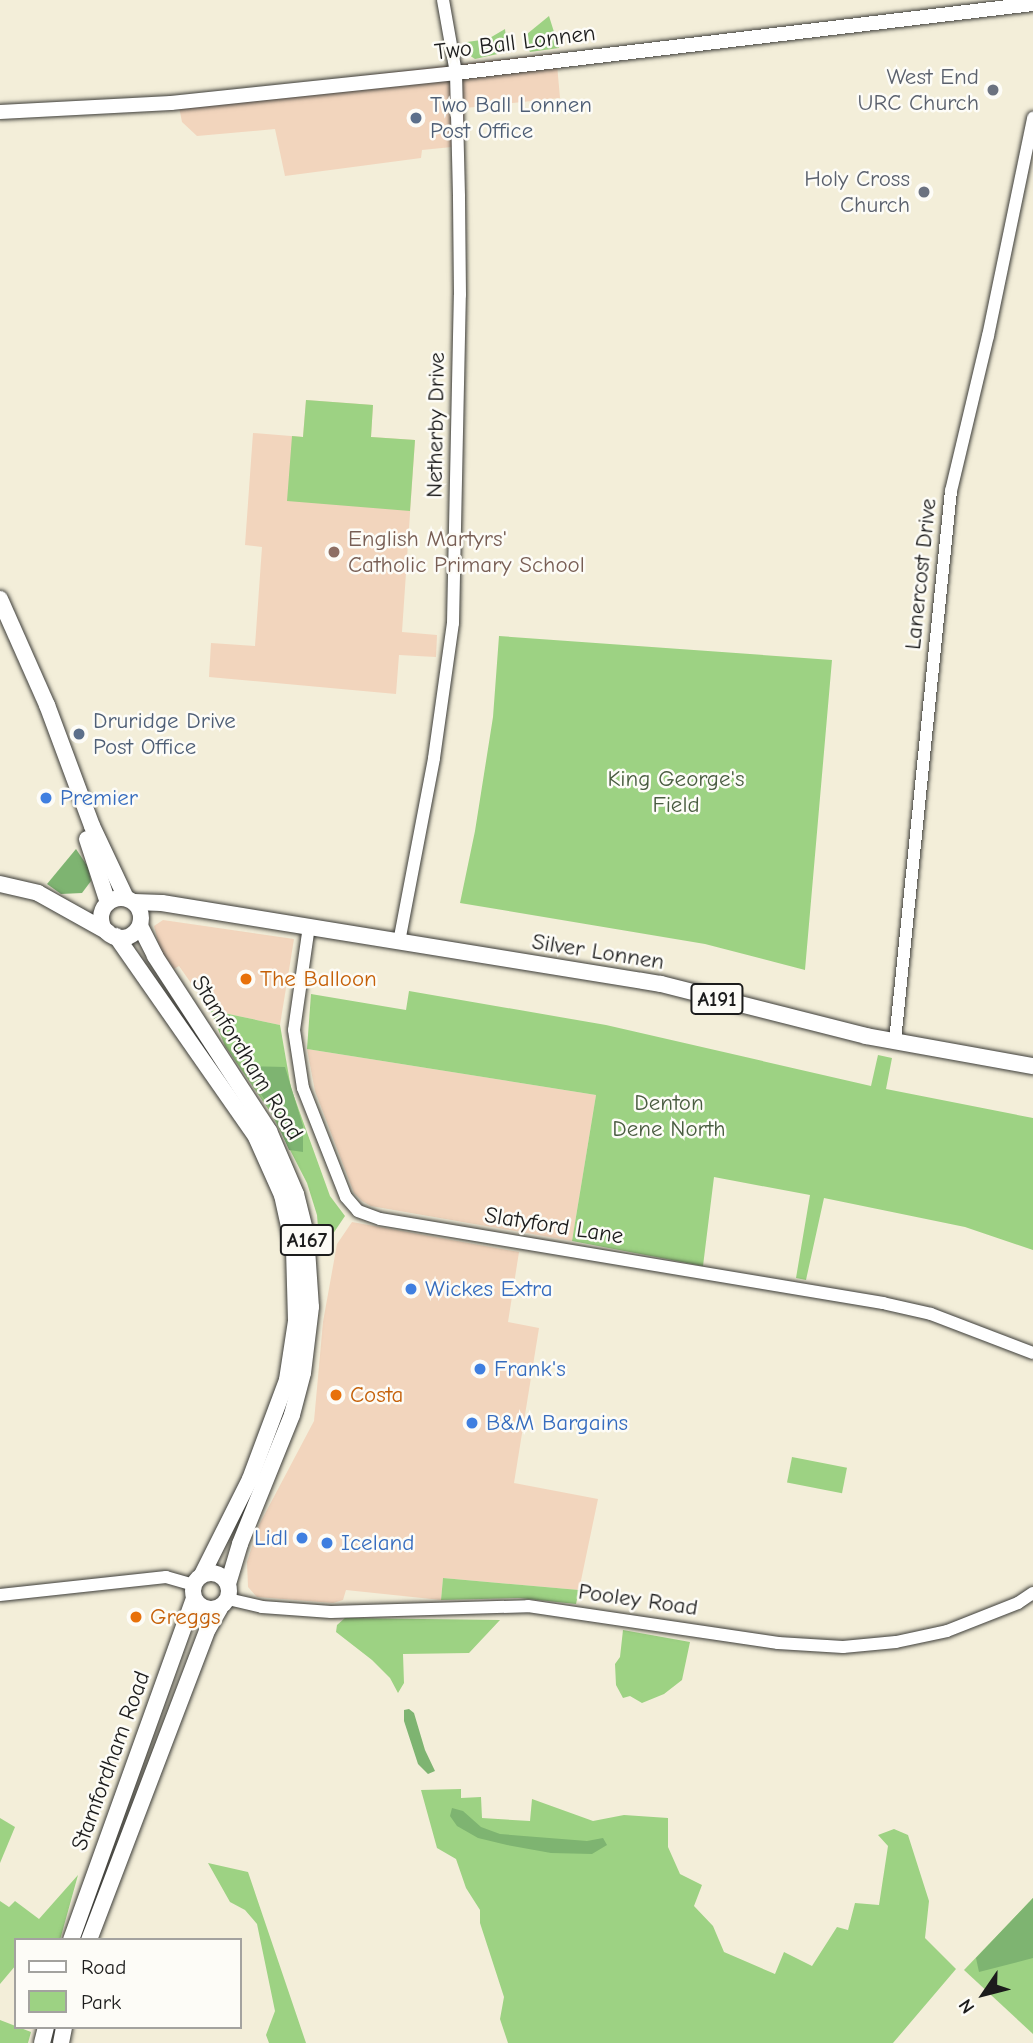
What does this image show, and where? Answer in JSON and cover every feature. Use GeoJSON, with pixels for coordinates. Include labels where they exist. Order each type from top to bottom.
{"type":"FeatureCollection","features":[{"type":"Feature","properties":{"kind":"main road","name":"Two Ball Lonnen"},"geometry":{"type":"LineString","coordinates":[[0,112],[172,103],[456,73],[1033,4]]}},
{"type":"Feature","properties":{"kind":"main road"},"geometry":{"type":"LineString","coordinates":[[0,599],[47,705],[92,826],[141,924],[128,936],[112,934],[38,893],[0,884]]}},
{"type":"Feature","properties":{"kind":"main road"},"geometry":{"type":"LineString","coordinates":[[33,676],[47,734],[102,878],[106,905],[102,920],[112,934]]}},
{"type":"Feature","properties":{"kind":"main road"},"geometry":{"type":"LineString","coordinates":[[64,908],[106,905],[116,898],[130,900]]}},
{"type":"Feature","properties":{"kind":"main road","name":"Silver Lonnen"},"geometry":{"type":"LineString","coordinates":[[130,900],[309,926],[661,984],[895,1041],[1033,1066]]}},
{"type":"Feature","properties":{"kind":"main road","name":"Silver Lonnen"},"geometry":{"type":"LineString","coordinates":[[141,924],[169,912],[193,909]]}},
{"type":"Feature","properties":{"kind":"main road","name":"Stamfordham Road"},"geometry":{"type":"LineString","coordinates":[[90,1938],[208,1629],[225,1597],[240,1544],[292,1415],[303,1373],[311,1307],[306,1234],[296,1194],[269,1131],[160,964],[141,924]]}},
{"type":"Feature","properties":{"kind":"main road","name":"Stamfordham Road"},"geometry":{"type":"LineString","coordinates":[[72,1938],[197,1586],[250,1479],[287,1380],[296,1321],[294,1249],[282,1195],[256,1137],[112,934]]}},
{"type":"Feature","properties":{"kind":"main road"},"geometry":{"type":"LineString","coordinates":[[217,1574],[225,1597],[203,1608],[197,1586],[217,1574]]}},
{"type":"Feature","properties":{"kind":"street","name":"Netherby Drive"},"geometry":{"type":"LineString","coordinates":[[400,942],[434,758],[453,623],[460,295],[456,73],[443,0]]}},
{"type":"Feature","properties":{"kind":"street","name":"Lanercost Drive"},"geometry":{"type":"LineString","coordinates":[[895,1041],[951,491],[988,336],[1033,118]]}},
{"type":"Feature","properties":{"kind":"street","name":"Slatyford Lane"},"geometry":{"type":"LineString","coordinates":[[309,926],[294,1030],[303,1088],[346,1197],[358,1211],[380,1219],[883,1303],[931,1314],[1033,1353]]}},
{"type":"Feature","properties":{"kind":"street"},"geometry":{"type":"LineString","coordinates":[[0,1595],[166,1577],[197,1586]]}},
{"type":"Feature","properties":{"kind":"street","name":"Pooley Road"},"geometry":{"type":"LineString","coordinates":[[225,1597],[262,1607],[331,1612],[528,1606],[778,1643],[843,1647],[896,1642],[947,1631],[1017,1603],[1033,1593]]}},
{"type":"Feature","properties":{"kind":"shaded area"},"geometry":{"type":"Polygon","coordinates":[[[556,53],[560,98],[465,108],[462,146],[422,150],[421,158],[285,176],[275,129],[197,136],[182,122],[177,97],[556,53]]]}},
{"type":"Feature","properties":{"kind":"shaded area","name":"English Martyrs' Catholic Primary School"},"geometry":{"type":"Polygon","coordinates":[[[306,400],[373,405],[371,437],[415,440],[402,632],[437,635],[436,657],[399,655],[396,694],[209,677],[211,643],[255,646],[262,547],[245,545],[253,433],[303,437],[306,400]]]}},
{"type":"Feature","properties":{"kind":"shaded area","name":"The Balloon"},"geometry":{"type":"Polygon","coordinates":[[[163,920],[294,939],[280,1025],[210,1010],[179,966],[174,969],[160,950],[154,926],[163,920]]]}},
{"type":"Feature","properties":{"kind":"shaded area"},"geometry":{"type":"Polygon","coordinates":[[[307,1049],[596,1095],[572,1241],[371,1206],[362,1201],[354,1193],[315,1091],[307,1049]]]}},
{"type":"Feature","properties":{"kind":"shaded area"},"geometry":{"type":"Polygon","coordinates":[[[352,1222],[519,1252],[508,1322],[539,1328],[514,1483],[598,1499],[579,1590],[443,1578],[441,1600],[346,1590],[343,1600],[333,1603],[257,1597],[248,1587],[247,1562],[259,1525],[314,1421],[323,1322],[337,1244],[352,1222]]]}},
{"type":"Feature","properties":{"kind":"green space"},"geometry":{"type":"Polygon","coordinates":[[[549,16],[559,48],[530,52],[524,41],[527,34],[549,16]]]}},
{"type":"Feature","properties":{"kind":"green space"},"geometry":{"type":"Polygon","coordinates":[[[505,29],[507,48],[502,53],[475,59],[469,55],[467,42],[488,39],[505,29]]]}},
{"type":"Feature","properties":{"kind":"green space"},"geometry":{"type":"Polygon","coordinates":[[[306,400],[373,405],[371,437],[415,440],[410,511],[287,501],[292,436],[303,437],[306,400]]]}},
{"type":"Feature","properties":{"kind":"green space","name":"King George's Field"},"geometry":{"type":"Polygon","coordinates":[[[499,636],[832,660],[805,970],[705,944],[460,903],[475,831],[493,717],[499,636]]]}},
{"type":"Feature","properties":{"kind":"green space"},"geometry":{"type":"Polygon","coordinates":[[[76,849],[88,867],[91,881],[82,893],[61,894],[47,884],[76,849]]]}},
{"type":"Feature","properties":{"kind":"green space","name":"Denton Dene North"},"geometry":{"type":"Polygon","coordinates":[[[409,991],[606,1025],[871,1086],[878,1055],[892,1058],[886,1089],[1033,1118],[1033,1250],[965,1227],[824,1198],[806,1280],[796,1278],[810,1195],[714,1177],[703,1266],[572,1241],[596,1095],[307,1049],[311,994],[406,1010],[409,991]]]}},
{"type":"Feature","properties":{"kind":"green space"},"geometry":{"type":"Polygon","coordinates":[[[210,1010],[280,1025],[291,1088],[330,1196],[345,1216],[320,1253],[317,1215],[307,1183],[271,1113],[225,1046],[210,1010]]]}},
{"type":"Feature","properties":{"kind":"green space"},"geometry":{"type":"Polygon","coordinates":[[[243,1066],[285,1067],[303,1126],[303,1152],[289,1150],[273,1113],[243,1066]]]}},
{"type":"Feature","properties":{"kind":"green space"},"geometry":{"type":"Polygon","coordinates":[[[792,1457],[847,1468],[842,1493],[787,1483],[792,1457]]]}},
{"type":"Feature","properties":{"kind":"green space"},"geometry":{"type":"Polygon","coordinates":[[[443,1578],[579,1590],[576,1604],[519,1598],[441,1600],[443,1578]]]}},
{"type":"Feature","properties":{"kind":"green space"},"geometry":{"type":"Polygon","coordinates":[[[345,1618],[500,1620],[469,1653],[403,1654],[404,1683],[398,1693],[390,1678],[372,1660],[336,1632],[337,1625],[345,1618]]]}},
{"type":"Feature","properties":{"kind":"green space"},"geometry":{"type":"Polygon","coordinates":[[[623,1630],[690,1642],[682,1680],[664,1694],[642,1703],[630,1696],[623,1698],[616,1685],[615,1664],[620,1657],[623,1630]]]}},
{"type":"Feature","properties":{"kind":"green space"},"geometry":{"type":"Polygon","coordinates":[[[409,1709],[414,1713],[425,1750],[435,1771],[428,1774],[418,1764],[404,1721],[404,1710],[409,1709]]]}},
{"type":"Feature","properties":{"kind":"green space"},"geometry":{"type":"Polygon","coordinates":[[[461,1789],[461,1798],[481,1797],[482,1818],[530,1821],[532,1799],[593,1821],[624,1815],[668,1818],[668,1847],[680,1874],[702,1885],[694,1906],[713,1926],[724,1952],[775,1974],[784,1952],[812,1966],[837,1927],[848,1930],[855,1903],[879,1905],[888,1846],[878,1835],[894,1829],[908,1835],[929,1901],[925,1938],[956,1969],[893,2043],[508,2043],[500,2019],[504,1997],[480,1923],[480,1910],[466,1888],[456,1859],[437,1848],[421,1790],[461,1789]]]}},
{"type":"Feature","properties":{"kind":"green space"},"geometry":{"type":"Polygon","coordinates":[[[452,1808],[463,1811],[481,1827],[500,1834],[587,1841],[603,1838],[607,1845],[592,1854],[551,1853],[507,1845],[478,1838],[457,1826],[450,1816],[452,1808]]]}},
{"type":"Feature","properties":{"kind":"green space"},"geometry":{"type":"Polygon","coordinates":[[[0,1818],[15,1827],[0,1863],[0,1818]]]}},
{"type":"Feature","properties":{"kind":"green space"},"geometry":{"type":"Polygon","coordinates":[[[208,1863],[248,1872],[306,2043],[269,2043],[266,2035],[275,2011],[257,1924],[245,1910],[230,1902],[208,1863]]]}},
{"type":"Feature","properties":{"kind":"green space"},"geometry":{"type":"Polygon","coordinates":[[[78,1875],[61,1938],[14,1938],[14,1967],[0,1984],[0,1901],[9,1907],[15,1901],[39,1919],[78,1875]]]}},
{"type":"Feature","properties":{"kind":"green space"},"geometry":{"type":"Polygon","coordinates":[[[1033,1898],[1033,2034],[964,1970],[1033,1898]]]}},
{"type":"Feature","properties":{"kind":"green space"},"geometry":{"type":"Polygon","coordinates":[[[1033,1898],[1033,1958],[979,1972],[976,1958],[1033,1898]]]}},
{"type":"Feature","properties":{"kind":"green space"},"geometry":{"type":"Polygon","coordinates":[[[0,2020],[14,2025],[14,2029],[31,2032],[28,2043],[0,2043],[0,2020]]]}},
{"type":"Feature","properties":{"kind":"place","name":"West End URC Church"},"geometry":{"type":"Point","coordinates":[993,90]}},
{"type":"Feature","properties":{"kind":"place","name":"Two Ball Lonnen Post Office"},"geometry":{"type":"Point","coordinates":[416,118]}},
{"type":"Feature","properties":{"kind":"place","name":"Holy Cross Church"},"geometry":{"type":"Point","coordinates":[924,192]}},
{"type":"Feature","properties":{"kind":"place","name":"English Martyrs' Catholic Primary School"},"geometry":{"type":"Point","coordinates":[334,552]}},
{"type":"Feature","properties":{"kind":"place","name":"Druridge Drive Post Office"},"geometry":{"type":"Point","coordinates":[79,734]}},
{"type":"Feature","properties":{"kind":"place","name":"Premier"},"geometry":{"type":"Point","coordinates":[46,798]}},
{"type":"Feature","properties":{"kind":"place","name":"The Balloon"},"geometry":{"type":"Point","coordinates":[246,979]}},
{"type":"Feature","properties":{"kind":"place","name":"Wickes Extra"},"geometry":{"type":"Point","coordinates":[411,1289]}},
{"type":"Feature","properties":{"kind":"place","name":"Frank's"},"geometry":{"type":"Point","coordinates":[480,1369]}},
{"type":"Feature","properties":{"kind":"place","name":"Costa"},"geometry":{"type":"Point","coordinates":[336,1395]}},
{"type":"Feature","properties":{"kind":"place","name":"B&M Bargains"},"geometry":{"type":"Point","coordinates":[472,1423]}},
{"type":"Feature","properties":{"kind":"place","name":"Lidl"},"geometry":{"type":"Point","coordinates":[302,1538]}},
{"type":"Feature","properties":{"kind":"place","name":"Iceland"},"geometry":{"type":"Point","coordinates":[327,1543]}},
{"type":"Feature","properties":{"kind":"place","name":"Greggs"},"geometry":{"type":"Point","coordinates":[136,1617]}}]}
